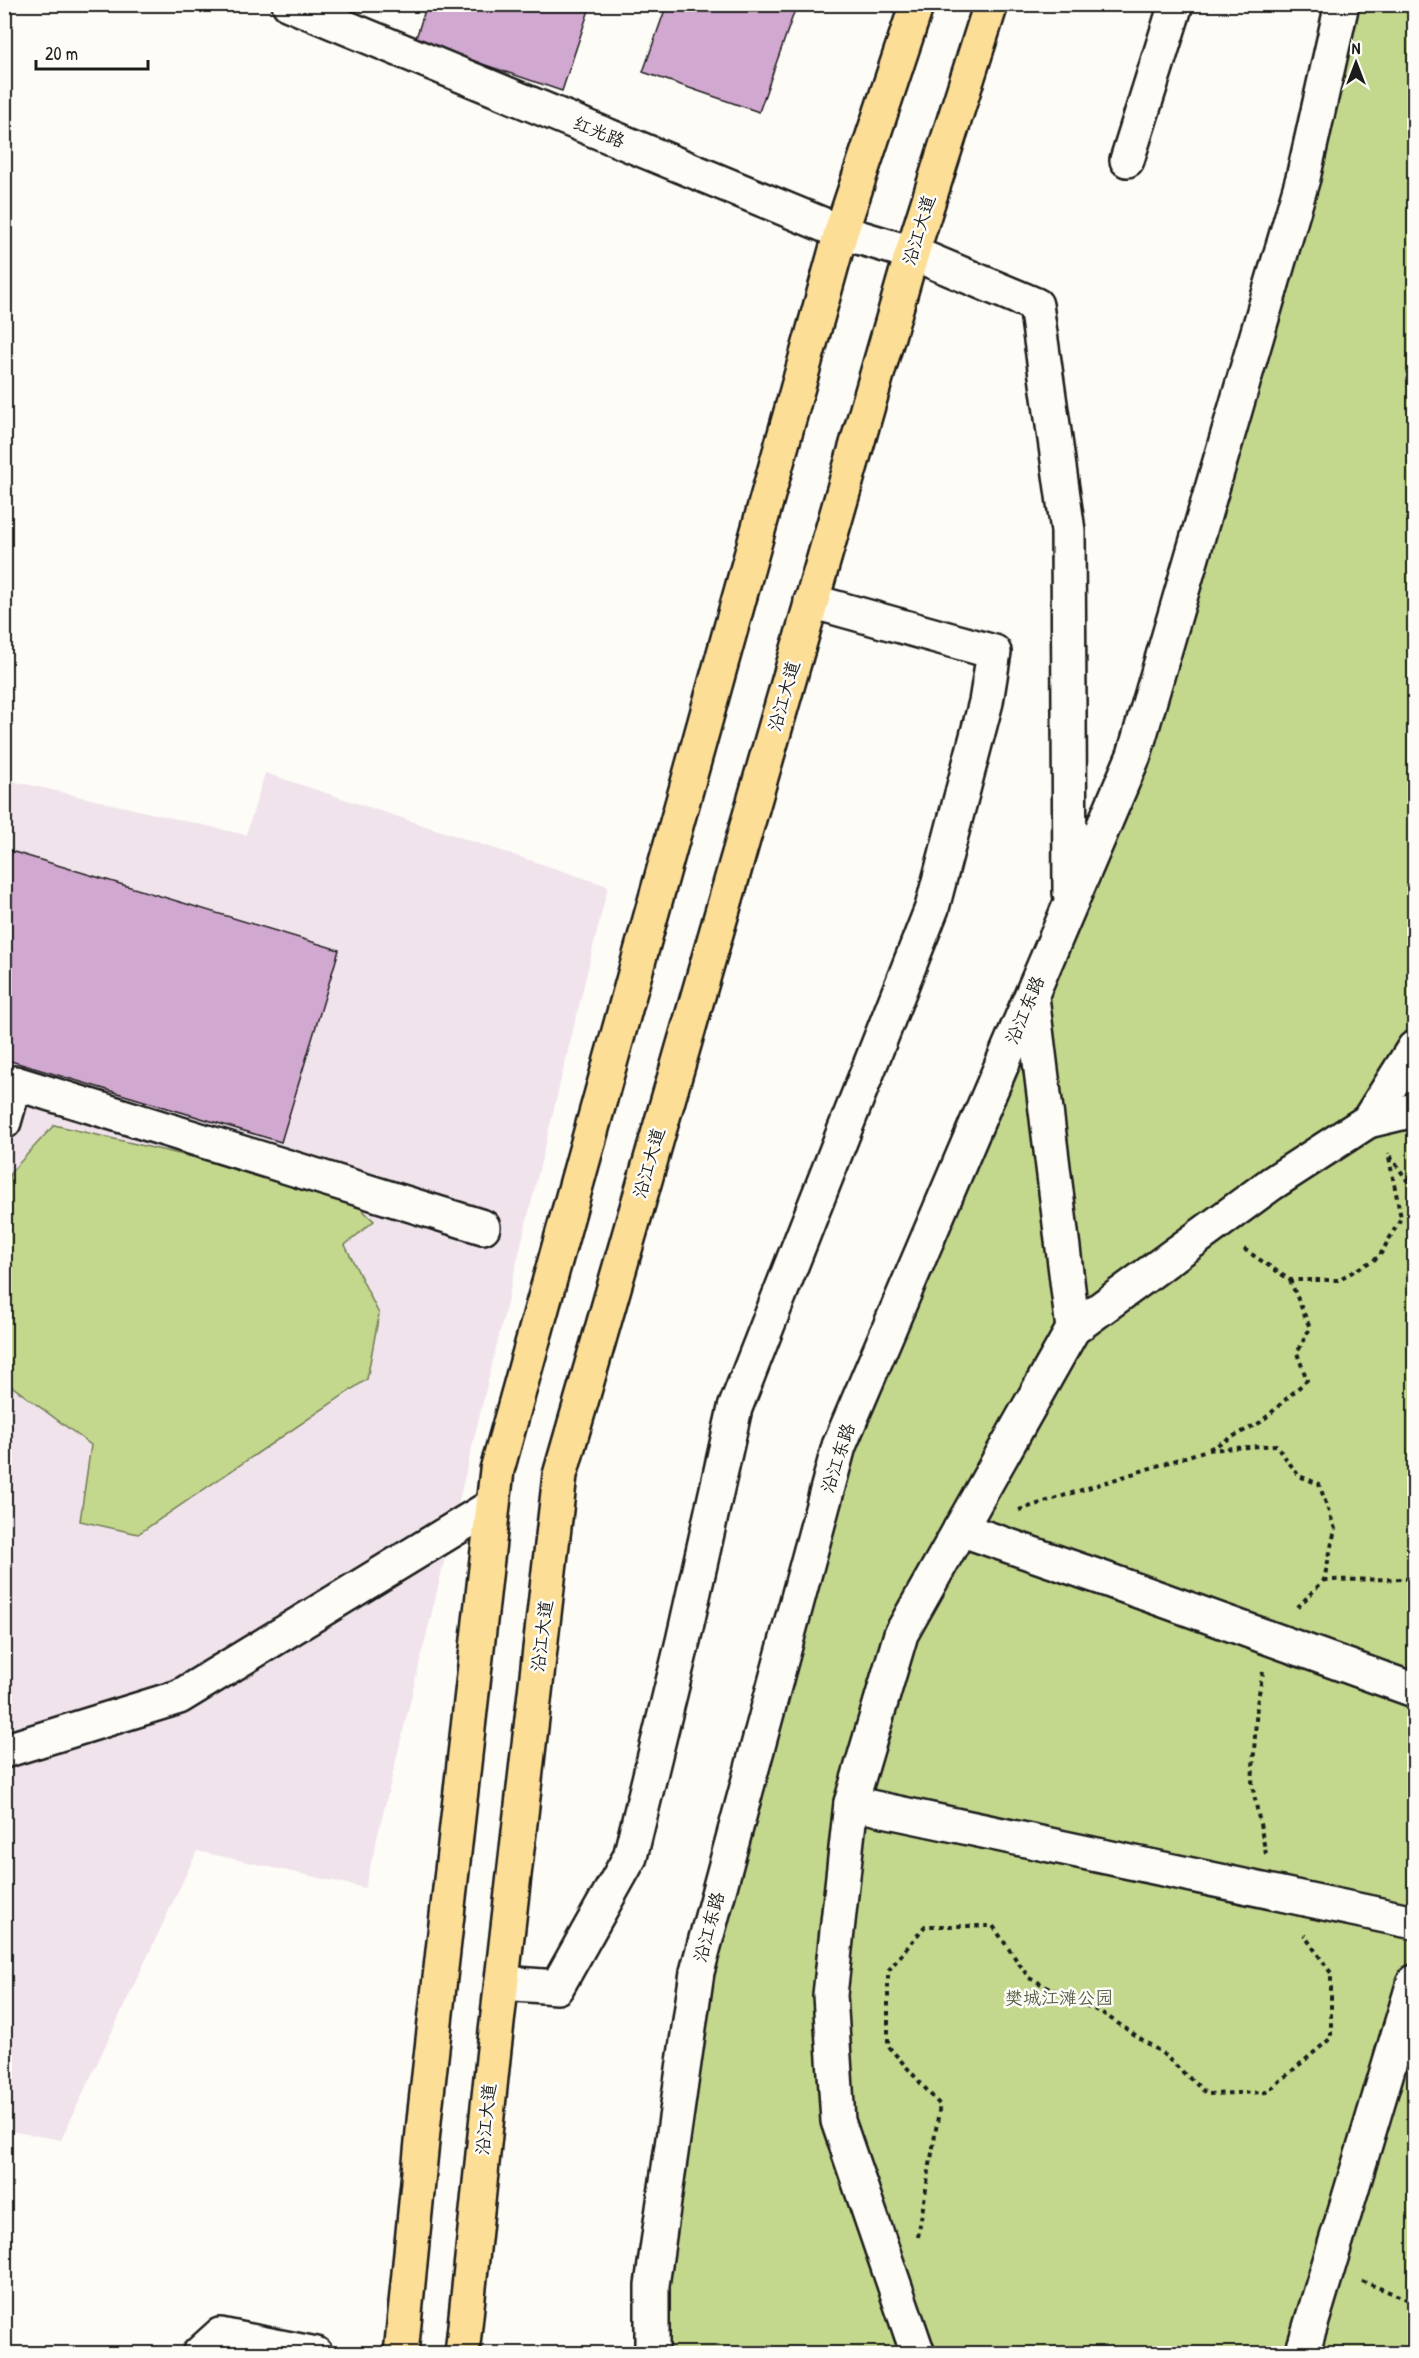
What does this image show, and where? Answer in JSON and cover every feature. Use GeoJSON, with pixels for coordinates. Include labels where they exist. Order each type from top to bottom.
{"type":"FeatureCollection","features":[{"type":"Feature","properties":{"kind":"main road"},"geometry":{"type":"LineString","coordinates":[[402,2354],[425,2111],[492,1506],[500,1459],[841,232],[917,4]]}},
{"type":"Feature","properties":{"kind":"main road","name":"沿江大道"},"geometry":{"type":"LineString","coordinates":[[462,2354],[560,1475],[912,253],[991,4]]}},
{"type":"Feature","properties":{"kind":"street","name":"红光路"},"geometry":{"type":"LineString","coordinates":[[289,4],[841,232],[912,253],[1036,305],[1068,531],[1070,907]]}},
{"type":"Feature","properties":{"kind":"street"},"geometry":{"type":"LineString","coordinates":[[1126,160],[1176,4]]}},
{"type":"Feature","properties":{"kind":"street","name":"沿江东路"},"geometry":{"type":"LineString","coordinates":[[652,2354],[652,2285],[697,1972],[838,1446],[1134,755],[1303,178],[1342,4]]}},
{"type":"Feature","properties":{"kind":"street"},"geometry":{"type":"LineString","coordinates":[[502,1983],[557,1987],[630,1857],[683,1641],[735,1408],[932,908],[986,702],[994,652],[812,601]]}},
{"type":"Feature","properties":{"kind":"street"},"geometry":{"type":"LineString","coordinates":[[1032,996],[1073,1329]]}},
{"type":"Feature","properties":{"kind":"street"},"geometry":{"type":"LineString","coordinates":[[1368,1121],[1414,1048]]}},
{"type":"Feature","properties":{"kind":"street"},"geometry":{"type":"LineString","coordinates":[[4,1122],[15,1083],[483,1227]]}},
{"type":"Feature","properties":{"kind":"street"},"geometry":{"type":"LineString","coordinates":[[918,2354],[838,2121],[830,1995],[851,1803],[901,1634],[1073,1329],[1271,1184],[1368,1121],[1414,1110]]}},
{"type":"Feature","properties":{"kind":"street"},"geometry":{"type":"LineString","coordinates":[[4,1751],[179,1697],[492,1506]]}},
{"type":"Feature","properties":{"kind":"street"},"geometry":{"type":"LineString","coordinates":[[960,1529],[1270,1637],[1414,1690]]}},
{"type":"Feature","properties":{"kind":"street"},"geometry":{"type":"LineString","coordinates":[[851,1803],[1414,1923]]}},
{"type":"Feature","properties":{"kind":"street"},"geometry":{"type":"LineString","coordinates":[[1302,2354],[1414,1982]]}},
{"type":"Feature","properties":{"kind":"street"},"geometry":{"type":"LineString","coordinates":[[199,2354],[220,2335],[316,2354]]}},
{"type":"Feature","properties":{"kind":"path"},"geometry":{"type":"LineString","coordinates":[[1368,1121],[1414,1190]]}},
{"type":"Feature","properties":{"kind":"path"},"geometry":{"type":"LineString","coordinates":[[1211,1228],[1290,1280],[1338,1280],[1379,1257],[1401,1218],[1390,1156]]}},
{"type":"Feature","properties":{"kind":"path"},"geometry":{"type":"LineString","coordinates":[[1016,1511],[1207,1450],[1261,1422],[1307,1380],[1297,1353],[1310,1328],[1290,1280]]}},
{"type":"Feature","properties":{"kind":"path"},"geometry":{"type":"LineString","coordinates":[[916,2244],[940,2105],[888,2046],[888,1971],[925,1926],[993,1926],[1029,1978],[1104,2014],[1162,2053],[1207,2094],[1267,2092],[1331,2038],[1331,1973],[1274,1893],[1252,1784],[1257,1704],[1270,1637],[1324,1580],[1335,1529],[1318,1485],[1299,1476],[1276,1445],[1207,1450]]}},
{"type":"Feature","properties":{"kind":"path"},"geometry":{"type":"LineString","coordinates":[[1324,1580],[1410,1579],[1414,1584]]}},
{"type":"Feature","properties":{"kind":"path"},"geometry":{"type":"LineString","coordinates":[[1328,2267],[1414,2302]]}},
{"type":"Feature","properties":{"kind":"shaded area"},"geometry":{"type":"Polygon","coordinates":[[[265,773],[608,886],[365,1888],[197,1851],[61,2140],[4,2130],[4,779],[246,835],[265,773]]]}},
{"type":"Feature","properties":{"kind":"green space","name":"樊城江滩公园"},"geometry":{"type":"Polygon","coordinates":[[[1342,5],[1414,5],[1414,2353],[652,2354],[697,1972],[839,1446],[1134,755],[1342,5]]]}},
{"type":"Feature","properties":{"kind":"green space"},"geometry":{"type":"Polygon","coordinates":[[[54,1125],[343,1192],[374,1221],[345,1245],[379,1314],[367,1379],[138,1534],[80,1521],[91,1445],[5,1381],[5,1198],[11,1172],[54,1125]]]}},
{"type":"Feature","properties":{"kind":"building"},"geometry":{"type":"Polygon","coordinates":[[[427,4],[591,4],[562,91],[415,41],[427,4]]]}},
{"type":"Feature","properties":{"kind":"building"},"geometry":{"type":"Polygon","coordinates":[[[667,4],[797,4],[759,112],[643,72],[667,4]]]}},
{"type":"Feature","properties":{"kind":"building"},"geometry":{"type":"Polygon","coordinates":[[[4,849],[339,950],[281,1142],[4,1059],[4,849]]]}}]}
